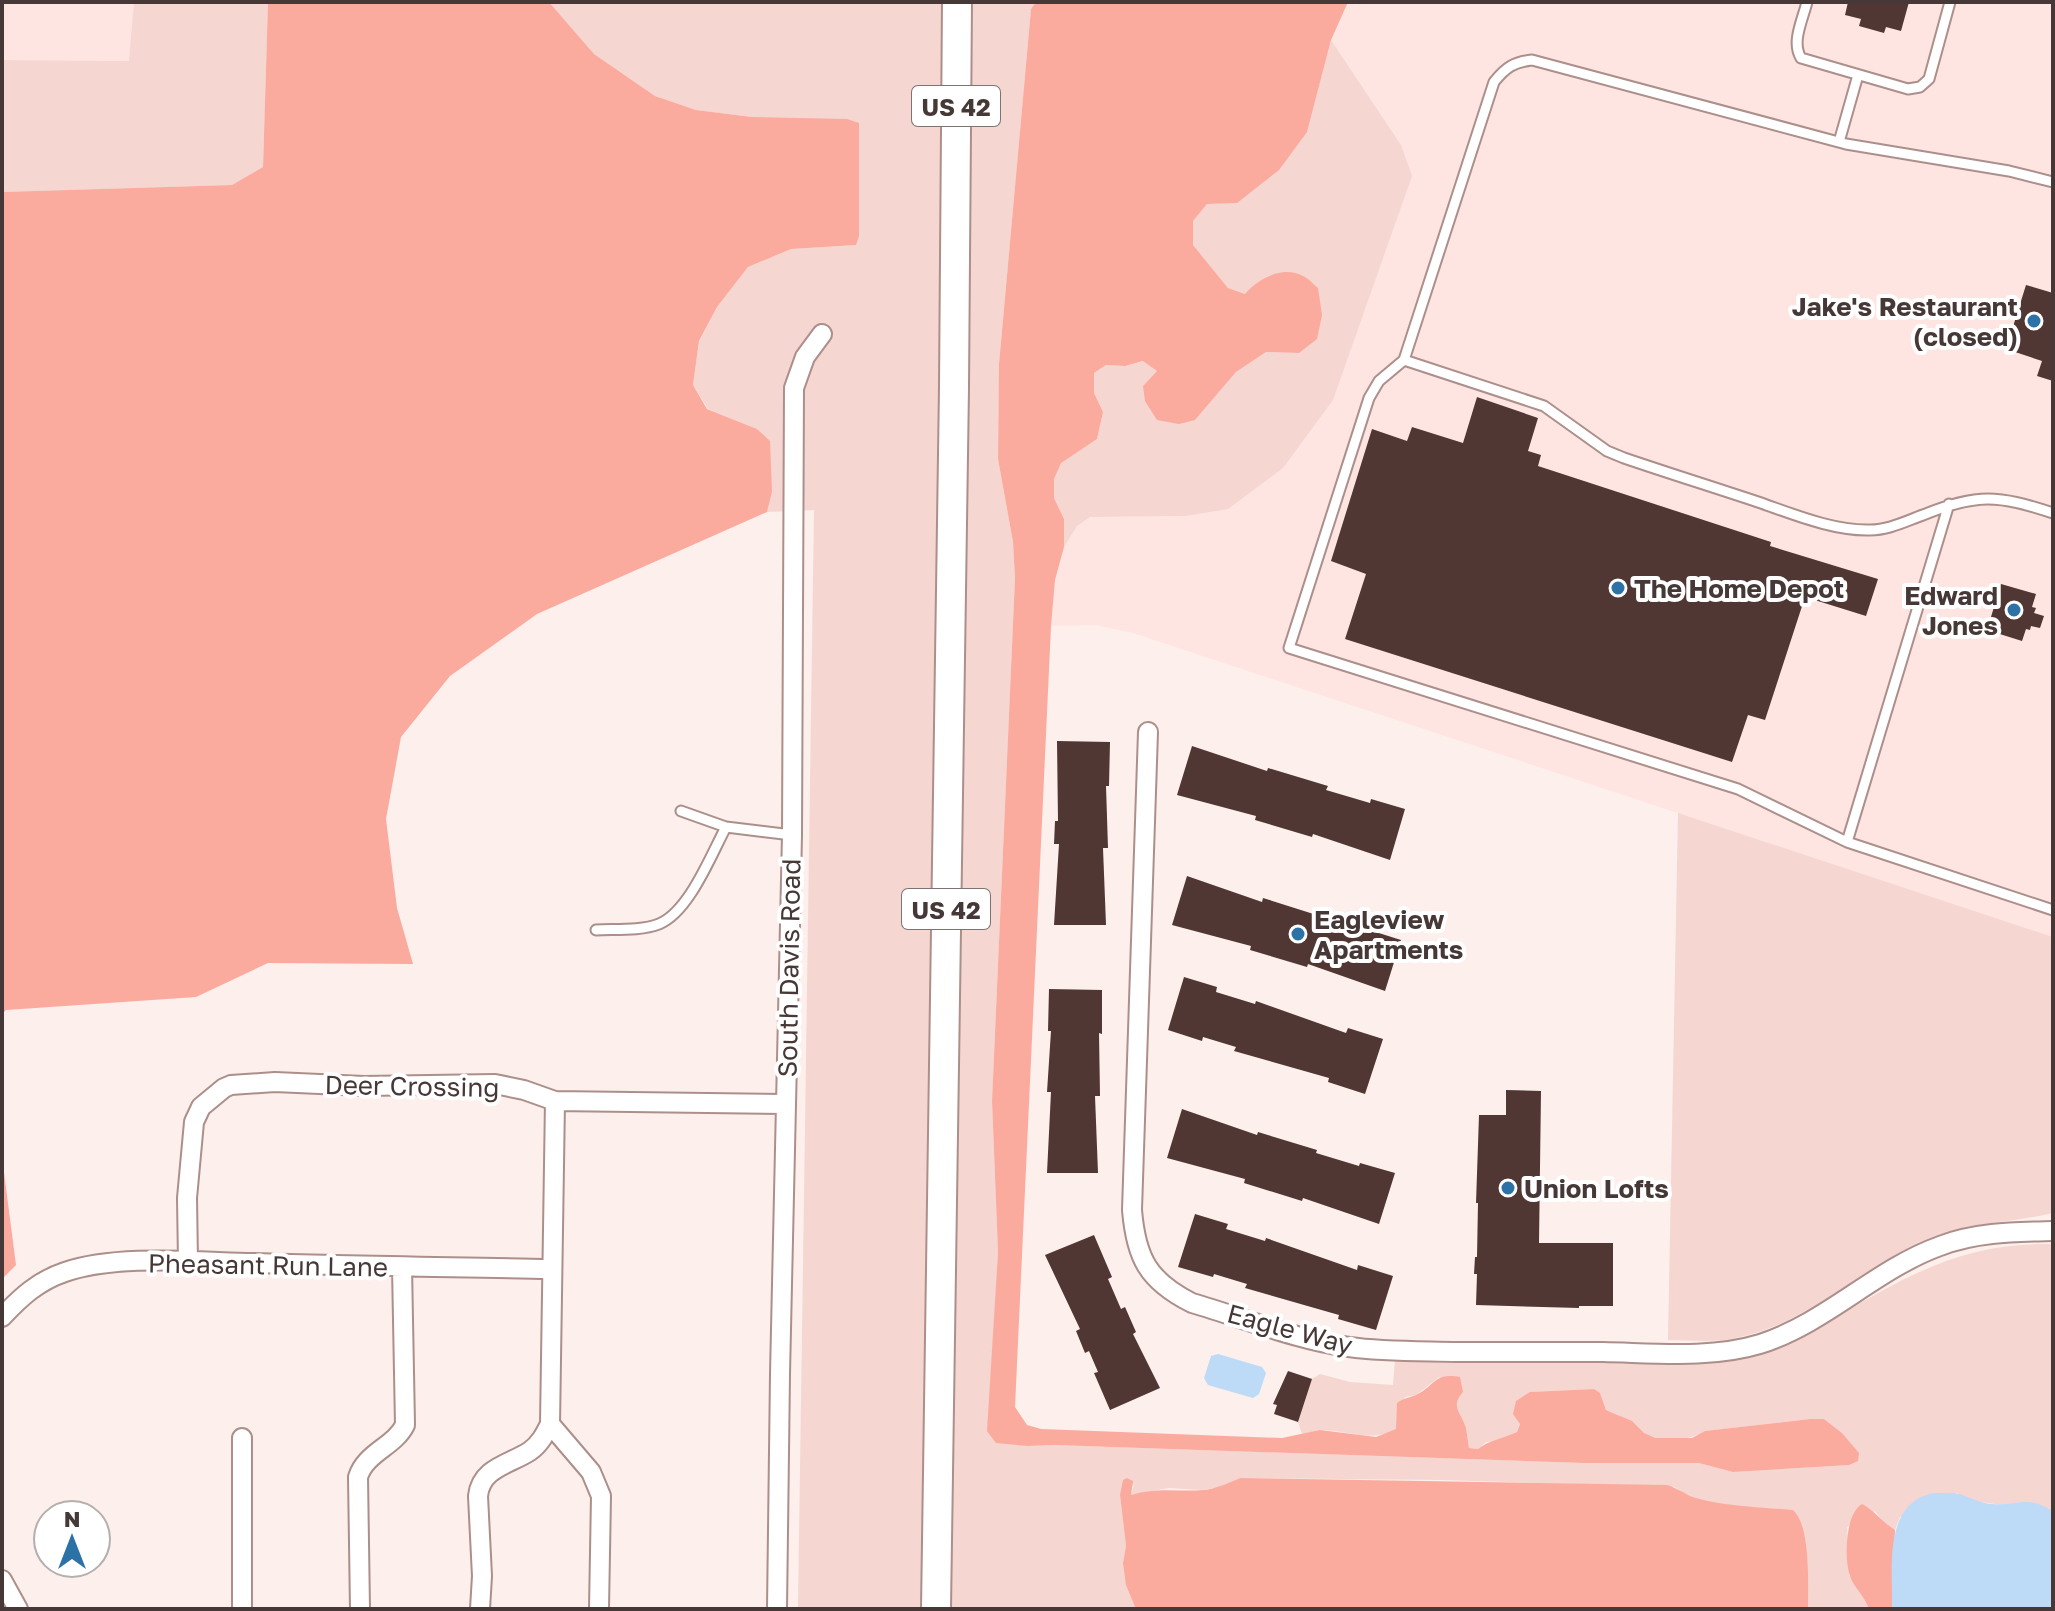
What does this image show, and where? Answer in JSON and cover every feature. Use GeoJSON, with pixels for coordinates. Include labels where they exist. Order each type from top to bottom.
{"type":"FeatureCollection","features":[{"type":"Feature","properties":{"kind":"main road","name":"US 42"},"geometry":{"type":"LineString","coordinates":[[936,1609],[957,2]]}},
{"type":"Feature","properties":{"kind":"street","name":"South Davis Road"},"geometry":{"type":"LineString","coordinates":[[777,1609],[792,835],[794,388],[805,357],[822,334]]}},
{"type":"Feature","properties":{"kind":"street","name":"Eagle Way"},"geometry":{"type":"LineString","coordinates":[[1148,732],[1132,1210],[1138,1252],[1156,1279],[1192,1303],[1298,1336],[1349,1347],[1429,1351],[1708,1352],[1760,1344],[1795,1329],[1937,1246],[1989,1234],[2053,1231]]}},
{"type":"Feature","properties":{"kind":"street","name":"Deer Crossing"},"geometry":{"type":"LineString","coordinates":[[188,1262],[187,1198],[194,1122],[201,1107],[224,1088],[275,1082],[364,1086],[495,1084],[555,1101],[786,1104]]}},
{"type":"Feature","properties":{"kind":"street"},"geometry":{"type":"LineString","coordinates":[[480,1609],[480,1484],[493,1470],[530,1451],[550,1424],[555,1101]]}},
{"type":"Feature","properties":{"kind":"street","name":"Pheasant Run Lane"},"geometry":{"type":"LineString","coordinates":[[2,1317],[33,1287],[68,1271],[108,1263],[551,1269]]}},
{"type":"Feature","properties":{"kind":"street"},"geometry":{"type":"LineString","coordinates":[[360,1609],[358,1477],[365,1462],[399,1435],[405,1425],[402,1267]]}},
{"type":"Feature","properties":{"kind":"street"},"geometry":{"type":"LineString","coordinates":[[550,1424],[591,1472],[601,1496],[599,1609]]}},
{"type":"Feature","properties":{"kind":"street"},"geometry":{"type":"LineString","coordinates":[[242,1438],[242,1609]]}},
{"type":"Feature","properties":{"kind":"street"},"geometry":{"type":"LineString","coordinates":[[2,1580],[18,1609]]}},
{"type":"Feature","properties":{"kind":"lane"},"geometry":{"type":"LineString","coordinates":[[1807,2],[1796,43],[1801,58],[1908,89],[1920,87],[1929,79],[1950,2]]}},
{"type":"Feature","properties":{"kind":"lane"},"geometry":{"type":"LineString","coordinates":[[2053,182],[2009,171],[1839,142],[1532,60],[1506,67],[1494,82],[1404,360],[1379,381],[1369,398],[1289,648],[1738,789],[1847,842],[2053,910]]}},
{"type":"Feature","properties":{"kind":"lane"},"geometry":{"type":"LineString","coordinates":[[1839,142],[1858,75]]}},
{"type":"Feature","properties":{"kind":"lane"},"geometry":{"type":"LineString","coordinates":[[1404,360],[1544,406],[1607,451],[1624,458],[1849,529],[1891,527],[1949,504],[1972,499],[2015,501],[2053,513]]}},
{"type":"Feature","properties":{"kind":"lane"},"geometry":{"type":"LineString","coordinates":[[1847,842],[1949,504]]}},
{"type":"Feature","properties":{"kind":"lane"},"geometry":{"type":"LineString","coordinates":[[681,811],[726,827],[792,835]]}},
{"type":"Feature","properties":{"kind":"lane"},"geometry":{"type":"LineString","coordinates":[[596,930],[655,926],[667,921],[692,890],[726,827]]}},
{"type":"Feature","properties":{"kind":"shaded area"},"geometry":{"type":"Polygon","coordinates":[[[2,2],[134,2],[130,61],[2,60],[2,2]]]}},
{"type":"Feature","properties":{"kind":"shaded area"},"geometry":{"type":"Polygon","coordinates":[[[134,2],[268,2],[263,167],[232,185],[2,192],[2,60],[129,61],[134,2]]]}},
{"type":"Feature","properties":{"kind":"shaded area"},"geometry":{"type":"Polygon","coordinates":[[[268,2],[549,2],[594,54],[655,96],[696,110],[752,117],[847,119],[859,123],[859,236],[856,245],[791,249],[748,267],[717,307],[699,341],[693,385],[707,409],[757,429],[770,441],[772,492],[767,512],[537,614],[450,676],[401,737],[386,819],[397,908],[413,964],[268,963],[196,997],[6,1010],[2,1014],[2,192],[232,185],[263,167],[268,2]]]}},
{"type":"Feature","properties":{"kind":"shaded area"},"geometry":{"type":"Polygon","coordinates":[[[549,2],[950,2],[930,1609],[798,1609],[814,510],[767,512],[772,492],[757,429],[708,409],[693,385],[699,342],[717,307],[748,267],[791,249],[856,245],[752,117],[696,110],[655,96],[594,54],[549,2]]]}},
{"type":"Feature","properties":{"kind":"shaded area"},"geometry":{"type":"Polygon","coordinates":[[[963,2],[1036,2],[1031,9],[999,364],[998,459],[1013,542],[1015,578],[992,1101],[998,1252],[988,1431],[1028,1446],[1584,1463],[1700,1463],[1733,1472],[1849,1465],[1842,1433],[1824,1419],[1706,1431],[1675,1440],[1658,1439],[1606,1410],[1600,1393],[1594,1389],[1530,1392],[1517,1432],[1501,1441],[1486,1442],[1478,1449],[1469,1448],[1466,1428],[1458,1410],[1457,1402],[1463,1392],[1439,1377],[1416,1395],[1405,1397],[1396,1429],[1387,1433],[1368,1435],[1321,1430],[1302,1434],[1298,1422],[1312,1379],[1320,1374],[1350,1382],[1393,1385],[1395,1360],[1710,1362],[1740,1358],[1766,1351],[1815,1330],[1885,1289],[1946,1261],[2015,1245],[2053,1244],[2053,1513],[1975,1501],[1957,1493],[1900,1517],[1895,1530],[1886,1525],[1875,1511],[1847,1527],[1849,1575],[1863,1593],[1869,1609],[1808,1609],[1806,1542],[1799,1518],[1793,1510],[1714,1503],[1675,1487],[1240,1478],[1216,1488],[1169,1488],[1131,1495],[1134,1485],[1120,1495],[1126,1547],[1123,1563],[1136,1609],[940,1609],[963,2]]]}},
{"type":"Feature","properties":{"kind":"shaded area"},"geometry":{"type":"Polygon","coordinates":[[[1036,2],[1348,2],[1331,40],[1307,132],[1279,170],[1237,203],[1207,204],[1193,221],[1193,245],[1228,288],[1245,294],[1263,279],[1287,272],[1305,277],[1318,288],[1322,315],[1317,339],[1299,353],[1266,352],[1236,372],[1195,420],[1179,424],[1157,420],[1145,401],[1143,386],[1157,371],[1143,361],[1125,366],[1106,365],[1094,373],[1094,393],[1103,412],[1097,439],[1061,463],[1054,479],[1054,498],[1064,519],[1064,547],[1055,580],[1051,626],[1015,1407],[1027,1425],[1041,1429],[1282,1438],[1320,1430],[1376,1437],[1396,1429],[1397,1403],[1416,1395],[1440,1378],[1451,1376],[1460,1377],[1463,1392],[1457,1406],[1466,1428],[1469,1448],[1478,1449],[1517,1432],[1520,1424],[1513,1414],[1516,1401],[1530,1392],[1594,1389],[1600,1393],[1606,1410],[1632,1421],[1644,1433],[1655,1438],[1692,1438],[1705,1431],[1824,1419],[1842,1433],[1859,1453],[1858,1461],[1849,1465],[1733,1472],[1699,1463],[1584,1463],[1028,1446],[996,1443],[987,1431],[998,1252],[992,1101],[1015,578],[1013,542],[998,459],[999,364],[1031,9],[1036,2]]]}},
{"type":"Feature","properties":{"kind":"shaded area"},"geometry":{"type":"Polygon","coordinates":[[[1348,2],[2053,2],[2053,937],[1133,633],[1096,625],[1051,626],[1055,580],[1064,547],[1077,526],[1090,517],[1186,516],[1401,145],[1331,40],[1348,2]]]}},
{"type":"Feature","properties":{"kind":"shaded area"},"geometry":{"type":"Polygon","coordinates":[[[1331,40],[1401,145],[1412,176],[1333,400],[1283,468],[1228,509],[1186,516],[1090,517],[1077,526],[1064,547],[1064,519],[1054,498],[1054,479],[1060,463],[1097,439],[1103,412],[1094,393],[1094,373],[1106,365],[1125,366],[1144,361],[1157,371],[1143,386],[1195,420],[1236,372],[1266,352],[1299,353],[1275,274],[1245,294],[1228,288],[1193,245],[1193,221],[1207,204],[1237,202],[1307,131],[1331,40]]]}},
{"type":"Feature","properties":{"kind":"shaded area"},"geometry":{"type":"Polygon","coordinates":[[[1678,813],[2053,937],[2053,1213],[1967,1227],[1938,1235],[1887,1260],[1815,1306],[1764,1330],[1719,1340],[1668,1340],[1678,813]]]}},
{"type":"Feature","properties":{"kind":"shaded area"},"geometry":{"type":"Polygon","coordinates":[[[2,1157],[16,1265],[2,1279],[2,1157]]]}},
{"type":"Feature","properties":{"kind":"shaded area"},"geometry":{"type":"Polygon","coordinates":[[[1240,1478],[1667,1485],[1708,1501],[1793,1510],[1799,1518],[1806,1542],[1808,1609],[1136,1609],[1126,1585],[1123,1563],[1126,1546],[1120,1495],[1123,1480],[1133,1481],[1131,1495],[1159,1490],[1208,1489],[1240,1478]]]}},
{"type":"Feature","properties":{"kind":"shaded area"},"geometry":{"type":"Polygon","coordinates":[[[1862,1504],[1895,1530],[1892,1609],[1869,1609],[1850,1576],[1847,1559],[1849,1527],[1856,1509],[1862,1504]]]}},
{"type":"Feature","properties":{"kind":"water"},"geometry":{"type":"Polygon","coordinates":[[[1218,1354],[1262,1367],[1266,1373],[1259,1394],[1253,1398],[1208,1385],[1204,1378],[1211,1356],[1218,1354]]]}},
{"type":"Feature","properties":{"kind":"water"},"geometry":{"type":"Polygon","coordinates":[[[1934,1493],[1957,1493],[1990,1504],[2035,1503],[2052,1511],[2053,1609],[1892,1609],[1892,1557],[1898,1524],[1917,1499],[1934,1493]]]}},
{"type":"Feature","properties":{"kind":"building"},"geometry":{"type":"Polygon","coordinates":[[[1848,2],[1909,2],[1901,31],[1886,27],[1884,33],[1859,26],[1861,19],[1845,15],[1848,2]]]}},
{"type":"Feature","properties":{"kind":"building","name":"Jake's Restaurant (closed)"},"geometry":{"type":"Polygon","coordinates":[[[2026,285],[2053,293],[2053,381],[2037,376],[2042,361],[2006,349],[2026,285]]]}},
{"type":"Feature","properties":{"kind":"building","name":"The Home Depot"},"geometry":{"type":"Polygon","coordinates":[[[1477,397],[1538,418],[1528,451],[1541,455],[1538,466],[1771,542],[1770,546],[1878,579],[1866,616],[1805,597],[1765,720],[1748,715],[1732,762],[1345,639],[1366,574],[1331,561],[1372,429],[1407,441],[1412,427],[1463,443],[1477,397]]]}},
{"type":"Feature","properties":{"kind":"building","name":"Edward Jones"},"geometry":{"type":"Polygon","coordinates":[[[2001,584],[2036,594],[2032,607],[2036,608],[2034,613],[2044,616],[2040,628],[2031,626],[2030,630],[2026,629],[2022,641],[1987,630],[2001,584]]]}},
{"type":"Feature","properties":{"kind":"building"},"geometry":{"type":"Polygon","coordinates":[[[1057,741],[1110,742],[1109,786],[1106,786],[1108,848],[1103,848],[1106,925],[1054,925],[1059,844],[1054,844],[1055,821],[1058,821],[1057,741]]]}},
{"type":"Feature","properties":{"kind":"building","name":"Eagleview Apartments"},"geometry":{"type":"Polygon","coordinates":[[[1192,746],[1267,771],[1268,768],[1328,786],[1326,790],[1405,809],[1390,860],[1313,834],[1312,837],[1255,820],[1256,816],[1177,795],[1192,746]]]}},
{"type":"Feature","properties":{"kind":"building","name":"Eagleview Apartments"},"geometry":{"type":"Polygon","coordinates":[[[1187,876],[1262,902],[1263,898],[1323,917],[1322,920],[1365,933],[1366,929],[1401,940],[1385,991],[1308,964],[1307,967],[1250,950],[1251,946],[1172,925],[1187,876]]]}},
{"type":"Feature","properties":{"kind":"building","name":"Eagleview Apartments"},"geometry":{"type":"Polygon","coordinates":[[[1184,977],[1217,987],[1216,992],[1255,1004],[1256,1001],[1346,1033],[1348,1028],[1383,1039],[1365,1094],[1328,1082],[1329,1078],[1234,1051],[1236,1047],[1203,1037],[1202,1041],[1168,1030],[1184,977]]]}},
{"type":"Feature","properties":{"kind":"building"},"geometry":{"type":"Polygon","coordinates":[[[1049,989],[1102,990],[1100,1096],[1095,1096],[1098,1173],[1047,1173],[1051,1092],[1047,1092],[1051,1031],[1048,1031],[1049,989]]]}},
{"type":"Feature","properties":{"kind":"building","name":"Union Lofts"},"geometry":{"type":"Polygon","coordinates":[[[1506,1090],[1541,1091],[1539,1243],[1613,1243],[1613,1306],[1476,1305],[1477,1274],[1474,1274],[1477,1257],[1479,1115],[1506,1115],[1506,1090]]]}},
{"type":"Feature","properties":{"kind":"building"},"geometry":{"type":"Polygon","coordinates":[[[1182,1109],[1359,1166],[1360,1163],[1395,1173],[1379,1224],[1303,1198],[1302,1201],[1244,1183],[1245,1179],[1167,1158],[1182,1109]]]}},
{"type":"Feature","properties":{"kind":"building"},"geometry":{"type":"Polygon","coordinates":[[[1195,1214],[1228,1224],[1226,1229],[1265,1241],[1266,1238],[1357,1270],[1358,1265],[1393,1276],[1376,1330],[1338,1319],[1339,1315],[1245,1288],[1247,1284],[1178,1267],[1195,1214]]]}},
{"type":"Feature","properties":{"kind":"building"},"geometry":{"type":"Polygon","coordinates":[[[1094,1235],[1112,1277],[1108,1279],[1121,1309],[1125,1307],[1136,1332],[1133,1334],[1160,1388],[1110,1410],[1094,1373],[1098,1372],[1089,1351],[1085,1353],[1076,1331],[1080,1329],[1045,1255],[1094,1235]]]}},
{"type":"Feature","properties":{"kind":"building"},"geometry":{"type":"Polygon","coordinates":[[[1288,1371],[1312,1379],[1298,1422],[1274,1414],[1277,1405],[1273,1404],[1288,1371]]]}},
{"type":"Feature","properties":{"kind":"place","name":"Jake's Restaurant (closed)"},"geometry":{"type":"Point","coordinates":[2034,321]}},
{"type":"Feature","properties":{"kind":"place","name":"The Home Depot"},"geometry":{"type":"Point","coordinates":[1618,588]}},
{"type":"Feature","properties":{"kind":"place","name":"Edward Jones"},"geometry":{"type":"Point","coordinates":[2014,610]}},
{"type":"Feature","properties":{"kind":"place","name":"Eagleview Apartments"},"geometry":{"type":"Point","coordinates":[1298,934]}},
{"type":"Feature","properties":{"kind":"place","name":"Union Lofts"},"geometry":{"type":"Point","coordinates":[1508,1188]}}]}
